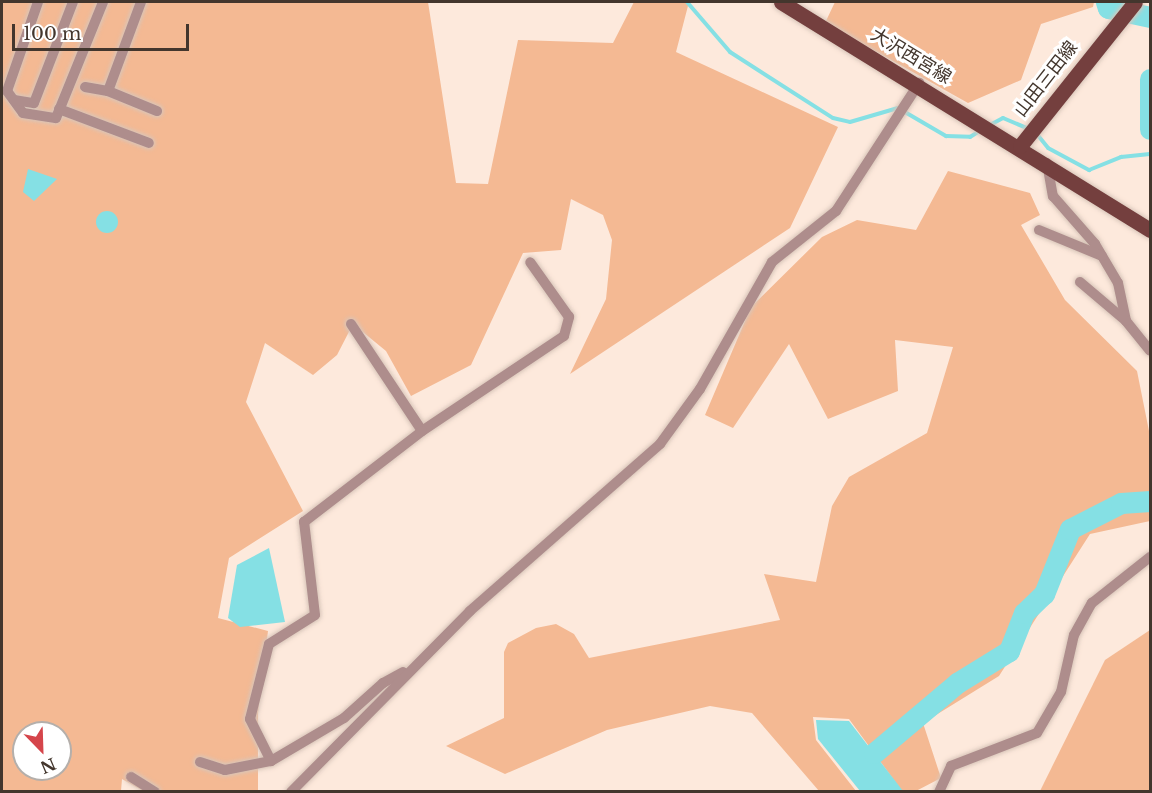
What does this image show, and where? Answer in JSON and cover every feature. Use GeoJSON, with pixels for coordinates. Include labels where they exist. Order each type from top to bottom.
{"type":"FeatureCollection","features":[{"type":"Feature","properties":{"kind":"main road","name":"大沢西宮線"},"geometry":{"type":"LineString","coordinates":[[781,2],[995,130],[1027,135]]}},
{"type":"Feature","properties":{"kind":"main road","name":"山田三田線"},"geometry":{"type":"LineString","coordinates":[[1130,9],[1027,135],[1047,163],[1150,230]]}},
{"type":"Feature","properties":{"kind":"street"},"geometry":{"type":"LineString","coordinates":[[38,2],[7,91],[23,113],[56,118],[103,2]]}},
{"type":"Feature","properties":{"kind":"street"},"geometry":{"type":"LineString","coordinates":[[14,100],[34,103],[73,2]]}},
{"type":"Feature","properties":{"kind":"street"},"geometry":{"type":"LineString","coordinates":[[108,91],[141,2]]}},
{"type":"Feature","properties":{"kind":"street"},"geometry":{"type":"LineString","coordinates":[[291,792],[412,668],[660,444],[700,389],[772,262],[836,211],[919,83]]}},
{"type":"Feature","properties":{"kind":"street"},"geometry":{"type":"LineString","coordinates":[[85,87],[108,91],[157,111]]}},
{"type":"Feature","properties":{"kind":"street"},"geometry":{"type":"LineString","coordinates":[[59,110],[149,143]]}},
{"type":"Feature","properties":{"kind":"street"},"geometry":{"type":"LineString","coordinates":[[1047,163],[1053,196],[1103,256],[1118,283],[1126,321]]}},
{"type":"Feature","properties":{"kind":"street"},"geometry":{"type":"LineString","coordinates":[[1039,230],[1103,256]]}},
{"type":"Feature","properties":{"kind":"street"},"geometry":{"type":"LineString","coordinates":[[271,761],[250,718],[269,644],[315,615],[304,522],[422,431],[564,336],[569,317],[530,262]]}},
{"type":"Feature","properties":{"kind":"street"},"geometry":{"type":"LineString","coordinates":[[1080,282],[1126,321],[1150,351]]}},
{"type":"Feature","properties":{"kind":"street"},"geometry":{"type":"LineString","coordinates":[[351,324],[422,431]]}},
{"type":"Feature","properties":{"kind":"street"},"geometry":{"type":"LineString","coordinates":[[939,792],[951,766],[1037,733],[1061,692],[1074,635],[1092,603],[1150,557]]}},
{"type":"Feature","properties":{"kind":"street"},"geometry":{"type":"LineString","coordinates":[[200,762],[225,770],[271,761],[344,718],[383,683],[412,668]]}},
{"type":"Feature","properties":{"kind":"street"},"geometry":{"type":"LineString","coordinates":[[131,777],[155,792]]}},
{"type":"Feature","properties":{"kind":"shaded area"},"geometry":{"type":"Polygon","coordinates":[[[2,2],[428,2],[456,183],[488,184],[518,40],[613,43],[634,2],[689,2],[676,52],[838,127],[790,228],[570,374],[606,299],[612,240],[603,215],[571,199],[561,250],[523,253],[471,365],[411,396],[386,351],[353,324],[337,355],[313,375],[265,343],[246,402],[303,511],[229,558],[218,618],[268,631],[258,713],[258,791],[143,791],[122,779],[121,791],[2,792],[2,2]]]}},
{"type":"Feature","properties":{"kind":"shaded area"},"geometry":{"type":"Polygon","coordinates":[[[835,2],[1094,2],[1093,7],[1041,24],[1021,80],[968,103],[825,23],[835,2]]]}},
{"type":"Feature","properties":{"kind":"shaded area"},"geometry":{"type":"Polygon","coordinates":[[[948,171],[1030,193],[1040,215],[1021,225],[1065,300],[1137,371],[1150,436],[1150,521],[1090,534],[999,676],[923,723],[941,778],[916,791],[902,791],[849,719],[813,717],[816,740],[856,791],[819,791],[752,713],[710,706],[607,730],[505,774],[446,746],[504,718],[504,652],[508,643],[536,628],[556,624],[574,634],[589,658],[780,620],[764,574],[816,582],[832,506],[849,477],[927,433],[953,347],[895,340],[898,391],[828,419],[789,344],[733,428],[705,415],[751,307],[822,237],[857,220],[916,230],[948,171]]]}},
{"type":"Feature","properties":{"kind":"shaded area"},"geometry":{"type":"Polygon","coordinates":[[[1150,630],[1150,791],[1040,791],[1105,660],[1150,630]]]}},
{"type":"Feature","properties":{"kind":"water"},"geometry":{"type":"Polygon","coordinates":[[[28,169],[57,179],[34,201],[23,192],[28,169]]]}},
{"type":"Feature","properties":{"kind":"water"},"geometry":{"type":"Polygon","coordinates":[[[107,211],[115,214],[118,222],[115,230],[107,233],[99,230],[96,222],[99,214],[107,211]]]}},
{"type":"Feature","properties":{"kind":"water"},"geometry":{"type":"Polygon","coordinates":[[[269,548],[285,622],[240,627],[228,618],[237,565],[269,548]]]}},
{"type":"Feature","properties":{"kind":"water"},"geometry":{"type":"Polygon","coordinates":[[[816,720],[849,721],[903,791],[860,791],[818,739],[816,720]]]}},
{"type":"Feature","properties":{"kind":"waterway"},"geometry":{"type":"LineString","coordinates":[[687,2],[730,52],[833,118],[850,122],[898,108],[946,136],[970,137],[981,130]]}},
{"type":"Feature","properties":{"kind":"waterway"},"geometry":{"type":"LineString","coordinates":[[1106,2],[1108,8],[1150,17]]}},
{"type":"Feature","properties":{"kind":"waterway"},"geometry":{"type":"LineString","coordinates":[[1150,79],[1150,129]]}},
{"type":"Feature","properties":{"kind":"waterway"},"geometry":{"type":"LineString","coordinates":[[988,126],[1003,118],[1029,129]]}},
{"type":"Feature","properties":{"kind":"waterway"},"geometry":{"type":"LineString","coordinates":[[1036,133],[1048,148],[1089,170],[1121,157],[1150,154]]}},
{"type":"Feature","properties":{"kind":"waterway"},"geometry":{"type":"LineString","coordinates":[[874,753],[957,683],[1009,651],[1024,613],[1044,594],[1070,529],[1121,503],[1150,501]]}}]}
